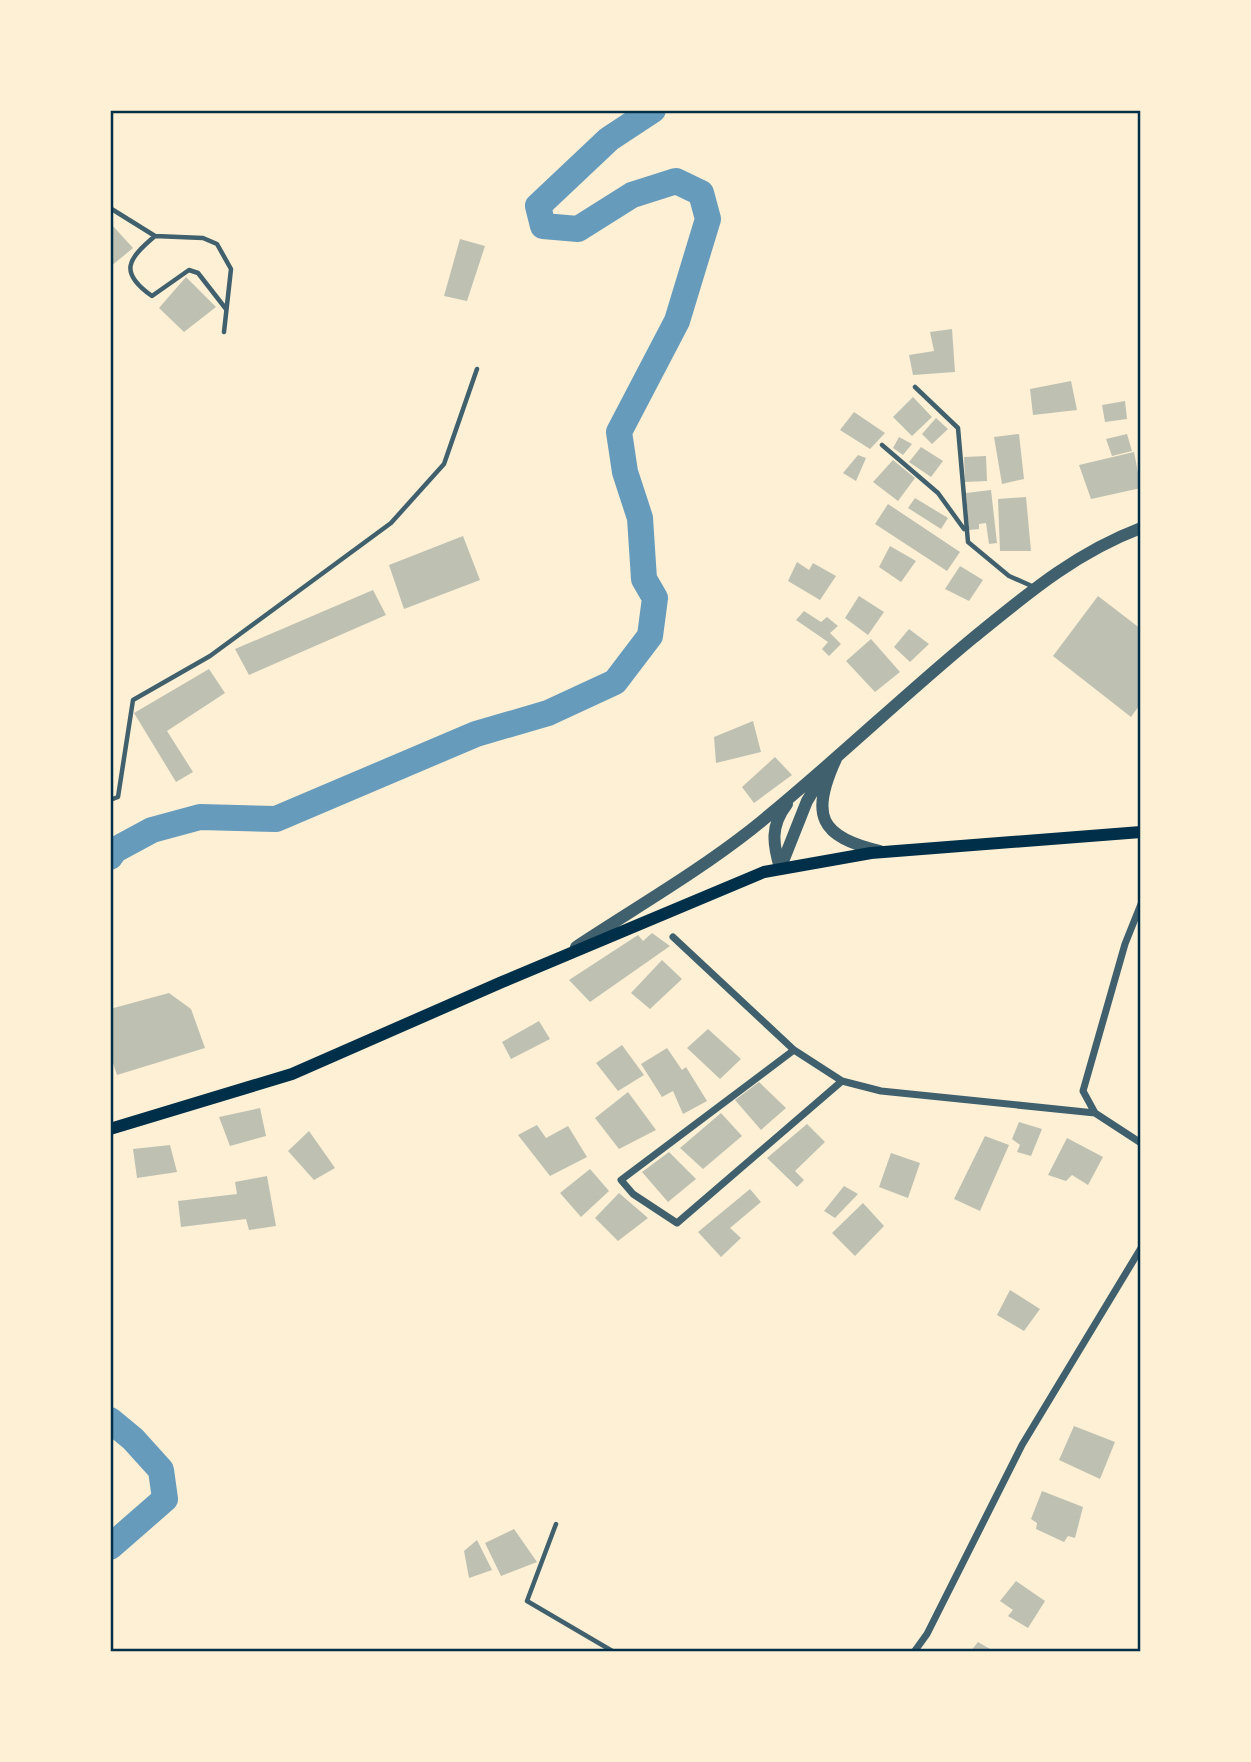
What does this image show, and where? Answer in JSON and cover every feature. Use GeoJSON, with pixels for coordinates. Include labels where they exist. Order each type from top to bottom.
{"type":"FeatureCollection","features":[{"type":"Feature","properties":{"kind":"main road"},"geometry":{"type":"LineString","coordinates":[[110,1129],[292,1074],[562,956],[764,872],[886,852],[1141,832]]}},
{"type":"Feature","properties":{"kind":"street"},"geometry":{"type":"LineString","coordinates":[[562,956],[689,876],[753,828],[888,708],[1035,587],[1101,543],[1141,528]]}},
{"type":"Feature","properties":{"kind":"street"},"geometry":{"type":"LineString","coordinates":[[838,755],[822,796],[821,811],[825,824],[842,840],[886,852]]}},
{"type":"Feature","properties":{"kind":"street"},"geometry":{"type":"LineString","coordinates":[[780,869],[807,801],[838,755]]}},
{"type":"Feature","properties":{"kind":"street"},"geometry":{"type":"LineString","coordinates":[[780,869],[772,843],[775,825],[800,787]]}},
{"type":"Feature","properties":{"kind":"street"},"geometry":{"type":"LineString","coordinates":[[1095,1113],[1083,1091],[1125,944],[1141,904]]}},
{"type":"Feature","properties":{"kind":"street"},"geometry":{"type":"LineString","coordinates":[[673,937],[794,1050],[842,1081],[881,1091],[1095,1113],[1141,1143]]}},
{"type":"Feature","properties":{"kind":"street"},"geometry":{"type":"LineString","coordinates":[[794,1050],[621,1180],[632,1194],[677,1223],[842,1081]]}},
{"type":"Feature","properties":{"kind":"street"},"geometry":{"type":"LineString","coordinates":[[914,1652],[928,1634],[1022,1444],[1141,1248]]}},
{"type":"Feature","properties":{"kind":"lane"},"geometry":{"type":"LineString","coordinates":[[110,208],[155,236],[203,238],[217,244],[231,269],[224,332]]}},
{"type":"Feature","properties":{"kind":"lane"},"geometry":{"type":"LineString","coordinates":[[155,236],[134,255],[129,267],[130,275],[144,290],[152,296],[159,293],[189,270],[198,273],[226,309]]}},
{"type":"Feature","properties":{"kind":"lane"},"geometry":{"type":"LineString","coordinates":[[110,800],[118,797],[133,700],[210,656],[391,523],[444,464],[477,369]]}},
{"type":"Feature","properties":{"kind":"lane"},"geometry":{"type":"LineString","coordinates":[[915,387],[958,428],[968,542],[1009,576],[1035,587]]}},
{"type":"Feature","properties":{"kind":"lane"},"geometry":{"type":"LineString","coordinates":[[882,445],[938,493],[966,532]]}},
{"type":"Feature","properties":{"kind":"lane"},"geometry":{"type":"LineString","coordinates":[[556,1524],[527,1601],[614,1652]]}},
{"type":"Feature","properties":{"kind":"building"},"geometry":{"type":"Polygon","coordinates":[[[112,225],[133,248],[110,267],[110,227],[112,225]]]}},
{"type":"Feature","properties":{"kind":"building"},"geometry":{"type":"Polygon","coordinates":[[[460,239],[485,246],[467,301],[444,296],[460,239]]]}},
{"type":"Feature","properties":{"kind":"building"},"geometry":{"type":"Polygon","coordinates":[[[186,277],[216,307],[184,332],[159,308],[186,277]]]}},
{"type":"Feature","properties":{"kind":"building"},"geometry":{"type":"Polygon","coordinates":[[[952,329],[955,372],[913,375],[909,355],[934,351],[930,332],[952,329]]]}},
{"type":"Feature","properties":{"kind":"building"},"geometry":{"type":"Polygon","coordinates":[[[1071,381],[1077,410],[1033,415],[1030,389],[1071,381]]]}},
{"type":"Feature","properties":{"kind":"building"},"geometry":{"type":"Polygon","coordinates":[[[913,397],[932,417],[912,436],[893,417],[913,397]]]}},
{"type":"Feature","properties":{"kind":"building"},"geometry":{"type":"Polygon","coordinates":[[[1125,401],[1127,419],[1105,422],[1102,405],[1125,401]]]}},
{"type":"Feature","properties":{"kind":"building"},"geometry":{"type":"Polygon","coordinates":[[[854,412],[885,433],[870,449],[840,430],[854,412]]]}},
{"type":"Feature","properties":{"kind":"building"},"geometry":{"type":"Polygon","coordinates":[[[936,418],[948,429],[932,444],[922,434],[936,418]]]}},
{"type":"Feature","properties":{"kind":"building"},"geometry":{"type":"Polygon","coordinates":[[[1019,434],[1024,479],[1002,484],[994,437],[1019,434]]]}},
{"type":"Feature","properties":{"kind":"building"},"geometry":{"type":"Polygon","coordinates":[[[1127,434],[1132,451],[1112,456],[1106,439],[1127,434]]]}},
{"type":"Feature","properties":{"kind":"building"},"geometry":{"type":"Polygon","coordinates":[[[899,437],[912,444],[903,455],[893,448],[899,437]]]}},
{"type":"Feature","properties":{"kind":"building"},"geometry":{"type":"Polygon","coordinates":[[[921,447],[943,461],[931,477],[909,462],[921,447]]]}},
{"type":"Feature","properties":{"kind":"building"},"geometry":{"type":"Polygon","coordinates":[[[1134,452],[1141,488],[1091,499],[1079,465],[1134,452]]]}},
{"type":"Feature","properties":{"kind":"building"},"geometry":{"type":"Polygon","coordinates":[[[858,455],[866,458],[856,481],[843,473],[858,455]]]}},
{"type":"Feature","properties":{"kind":"building"},"geometry":{"type":"Polygon","coordinates":[[[986,456],[987,481],[965,482],[964,457],[986,456]]]}},
{"type":"Feature","properties":{"kind":"building"},"geometry":{"type":"Polygon","coordinates":[[[893,460],[915,478],[898,501],[873,482],[893,460]]]}},
{"type":"Feature","properties":{"kind":"building"},"geometry":{"type":"Polygon","coordinates":[[[991,490],[997,543],[989,544],[986,523],[979,524],[979,529],[969,530],[966,493],[991,490]]]}},
{"type":"Feature","properties":{"kind":"building"},"geometry":{"type":"Polygon","coordinates":[[[1026,497],[1031,551],[1000,551],[998,499],[1026,497]]]}},
{"type":"Feature","properties":{"kind":"building"},"geometry":{"type":"Polygon","coordinates":[[[915,498],[948,518],[941,529],[908,508],[915,498]]]}},
{"type":"Feature","properties":{"kind":"building"},"geometry":{"type":"Polygon","coordinates":[[[888,504],[960,552],[947,571],[875,524],[888,504]]]}},
{"type":"Feature","properties":{"kind":"building"},"geometry":{"type":"Polygon","coordinates":[[[463,536],[480,580],[404,609],[389,565],[463,536]]]}},
{"type":"Feature","properties":{"kind":"building"},"geometry":{"type":"Polygon","coordinates":[[[890,546],[916,561],[901,582],[879,567],[890,546]]]}},
{"type":"Feature","properties":{"kind":"building"},"geometry":{"type":"Polygon","coordinates":[[[797,562],[809,570],[813,563],[836,576],[820,600],[788,581],[797,562]]]}},
{"type":"Feature","properties":{"kind":"building"},"geometry":{"type":"Polygon","coordinates":[[[960,566],[983,580],[969,601],[945,589],[960,566]]]}},
{"type":"Feature","properties":{"kind":"building"},"geometry":{"type":"Polygon","coordinates":[[[373,590],[386,615],[249,675],[235,649],[373,590]]]}},
{"type":"Feature","properties":{"kind":"building"},"geometry":{"type":"Polygon","coordinates":[[[859,596],[884,612],[868,635],[845,618],[859,596]]]}},
{"type":"Feature","properties":{"kind":"building"},"geometry":{"type":"Polygon","coordinates":[[[1098,596],[1141,629],[1141,703],[1131,717],[1053,656],[1098,596]]]}},
{"type":"Feature","properties":{"kind":"building"},"geometry":{"type":"Polygon","coordinates":[[[804,611],[821,622],[827,617],[838,626],[830,633],[841,644],[829,656],[822,649],[828,642],[796,620],[804,611]]]}},
{"type":"Feature","properties":{"kind":"building"},"geometry":{"type":"Polygon","coordinates":[[[909,629],[929,644],[910,662],[894,647],[909,629]]]}},
{"type":"Feature","properties":{"kind":"building"},"geometry":{"type":"Polygon","coordinates":[[[871,639],[900,672],[875,692],[846,661],[871,639]]]}},
{"type":"Feature","properties":{"kind":"building"},"geometry":{"type":"Polygon","coordinates":[[[209,669],[225,693],[167,731],[193,772],[176,782],[134,713],[209,669]]]}},
{"type":"Feature","properties":{"kind":"building"},"geometry":{"type":"Polygon","coordinates":[[[753,721],[761,752],[716,763],[714,737],[753,721]]]}},
{"type":"Feature","properties":{"kind":"building"},"geometry":{"type":"Polygon","coordinates":[[[775,757],[792,775],[754,803],[742,787],[775,757]]]}},
{"type":"Feature","properties":{"kind":"building"},"geometry":{"type":"Polygon","coordinates":[[[652,933],[670,946],[590,1002],[569,980],[638,935],[643,941],[652,933]]]}},
{"type":"Feature","properties":{"kind":"building"},"geometry":{"type":"Polygon","coordinates":[[[662,960],[682,979],[650,1009],[631,993],[662,960]]]}},
{"type":"Feature","properties":{"kind":"building"},"geometry":{"type":"Polygon","coordinates":[[[169,993],[191,1009],[205,1048],[117,1075],[110,1054],[110,1009],[169,993]]]}},
{"type":"Feature","properties":{"kind":"building"},"geometry":{"type":"Polygon","coordinates":[[[539,1021],[550,1039],[511,1059],[502,1042],[539,1021]]]}},
{"type":"Feature","properties":{"kind":"building"},"geometry":{"type":"Polygon","coordinates":[[[708,1029],[741,1059],[720,1079],[687,1048],[708,1029]]]}},
{"type":"Feature","properties":{"kind":"building"},"geometry":{"type":"Polygon","coordinates":[[[622,1045],[644,1075],[618,1091],[596,1063],[622,1045]]]}},
{"type":"Feature","properties":{"kind":"building"},"geometry":{"type":"Polygon","coordinates":[[[667,1048],[682,1070],[686,1067],[707,1101],[683,1114],[673,1091],[662,1097],[641,1064],[667,1048]]]}},
{"type":"Feature","properties":{"kind":"building"},"geometry":{"type":"Polygon","coordinates":[[[759,1082],[786,1108],[761,1130],[735,1100],[759,1082]]]}},
{"type":"Feature","properties":{"kind":"building"},"geometry":{"type":"Polygon","coordinates":[[[628,1092],[656,1130],[619,1149],[595,1118],[628,1092]]]}},
{"type":"Feature","properties":{"kind":"building"},"geometry":{"type":"Polygon","coordinates":[[[260,1108],[266,1136],[230,1146],[219,1117],[260,1108]]]}},
{"type":"Feature","properties":{"kind":"building"},"geometry":{"type":"Polygon","coordinates":[[[721,1113],[742,1136],[703,1169],[680,1148],[721,1113]]]}},
{"type":"Feature","properties":{"kind":"building"},"geometry":{"type":"Polygon","coordinates":[[[1019,1122],[1042,1129],[1031,1156],[1017,1152],[1020,1145],[1012,1139],[1019,1122]]]}},
{"type":"Feature","properties":{"kind":"building"},"geometry":{"type":"Polygon","coordinates":[[[807,1124],[825,1142],[795,1171],[804,1180],[797,1187],[767,1158],[807,1124]]]}},
{"type":"Feature","properties":{"kind":"building"},"geometry":{"type":"Polygon","coordinates":[[[537,1125],[546,1138],[568,1126],[587,1157],[550,1176],[518,1135],[537,1125]]]}},
{"type":"Feature","properties":{"kind":"building"},"geometry":{"type":"Polygon","coordinates":[[[309,1131],[335,1168],[314,1180],[288,1151],[309,1131]]]}},
{"type":"Feature","properties":{"kind":"building"},"geometry":{"type":"Polygon","coordinates":[[[985,1136],[1009,1145],[980,1211],[954,1199],[985,1136]]]}},
{"type":"Feature","properties":{"kind":"building"},"geometry":{"type":"Polygon","coordinates":[[[1067,1138],[1103,1157],[1088,1185],[1072,1175],[1066,1181],[1048,1175],[1067,1138]]]}},
{"type":"Feature","properties":{"kind":"building"},"geometry":{"type":"Polygon","coordinates":[[[170,1145],[177,1172],[137,1178],[133,1149],[170,1145]]]}},
{"type":"Feature","properties":{"kind":"building"},"geometry":{"type":"Polygon","coordinates":[[[669,1152],[696,1179],[668,1202],[642,1172],[669,1152]]]}},
{"type":"Feature","properties":{"kind":"building"},"geometry":{"type":"Polygon","coordinates":[[[891,1153],[920,1163],[908,1198],[879,1187],[891,1153]]]}},
{"type":"Feature","properties":{"kind":"building"},"geometry":{"type":"Polygon","coordinates":[[[590,1169],[609,1191],[581,1217],[560,1193],[590,1169]]]}},
{"type":"Feature","properties":{"kind":"building"},"geometry":{"type":"Polygon","coordinates":[[[267,1176],[276,1226],[249,1230],[246,1219],[181,1227],[178,1201],[237,1194],[235,1182],[267,1176]]]}},
{"type":"Feature","properties":{"kind":"building"},"geometry":{"type":"Polygon","coordinates":[[[844,1186],[858,1194],[835,1218],[824,1211],[844,1186]]]}},
{"type":"Feature","properties":{"kind":"building"},"geometry":{"type":"Polygon","coordinates":[[[750,1189],[761,1202],[730,1228],[741,1238],[721,1257],[698,1232],[750,1189]]]}},
{"type":"Feature","properties":{"kind":"building"},"geometry":{"type":"Polygon","coordinates":[[[619,1193],[648,1218],[618,1241],[595,1218],[619,1193]]]}},
{"type":"Feature","properties":{"kind":"building"},"geometry":{"type":"Polygon","coordinates":[[[863,1203],[884,1226],[855,1256],[832,1233],[863,1203]]]}},
{"type":"Feature","properties":{"kind":"building"},"geometry":{"type":"Polygon","coordinates":[[[1010,1290],[1040,1309],[1024,1331],[997,1315],[1010,1290]]]}},
{"type":"Feature","properties":{"kind":"building"},"geometry":{"type":"Polygon","coordinates":[[[1074,1426],[1115,1442],[1100,1479],[1059,1460],[1074,1426]]]}},
{"type":"Feature","properties":{"kind":"building"},"geometry":{"type":"Polygon","coordinates":[[[1042,1491],[1083,1507],[1075,1538],[1068,1536],[1064,1542],[1036,1529],[1037,1523],[1031,1519],[1042,1491]]]}},
{"type":"Feature","properties":{"kind":"building"},"geometry":{"type":"Polygon","coordinates":[[[514,1529],[537,1562],[501,1576],[485,1543],[514,1529]]]}},
{"type":"Feature","properties":{"kind":"building"},"geometry":{"type":"Polygon","coordinates":[[[477,1540],[492,1570],[469,1578],[464,1551],[477,1540]]]}},
{"type":"Feature","properties":{"kind":"building"},"geometry":{"type":"Polygon","coordinates":[[[1016,1581],[1045,1601],[1028,1628],[1008,1616],[1013,1610],[1000,1601],[1016,1581]]]}},
{"type":"Feature","properties":{"kind":"building"},"geometry":{"type":"Polygon","coordinates":[[[978,1642],[995,1652],[970,1652],[978,1642]]]}},
{"type":"Feature","properties":{"kind":"waterway"},"geometry":{"type":"LineString","coordinates":[[110,857],[115,850],[152,830],[200,817],[276,819],[476,734],[548,713],[615,682],[650,636],[655,598],[644,579],[640,518],[625,472],[619,432],[677,321],[708,219],[701,193],[676,181],[632,195],[578,229],[543,226],[538,206],[609,139],[653,110]]}},
{"type":"Feature","properties":{"kind":"waterway"},"geometry":{"type":"LineString","coordinates":[[110,1420],[133,1439],[161,1470],[165,1499],[110,1547]]}}]}
